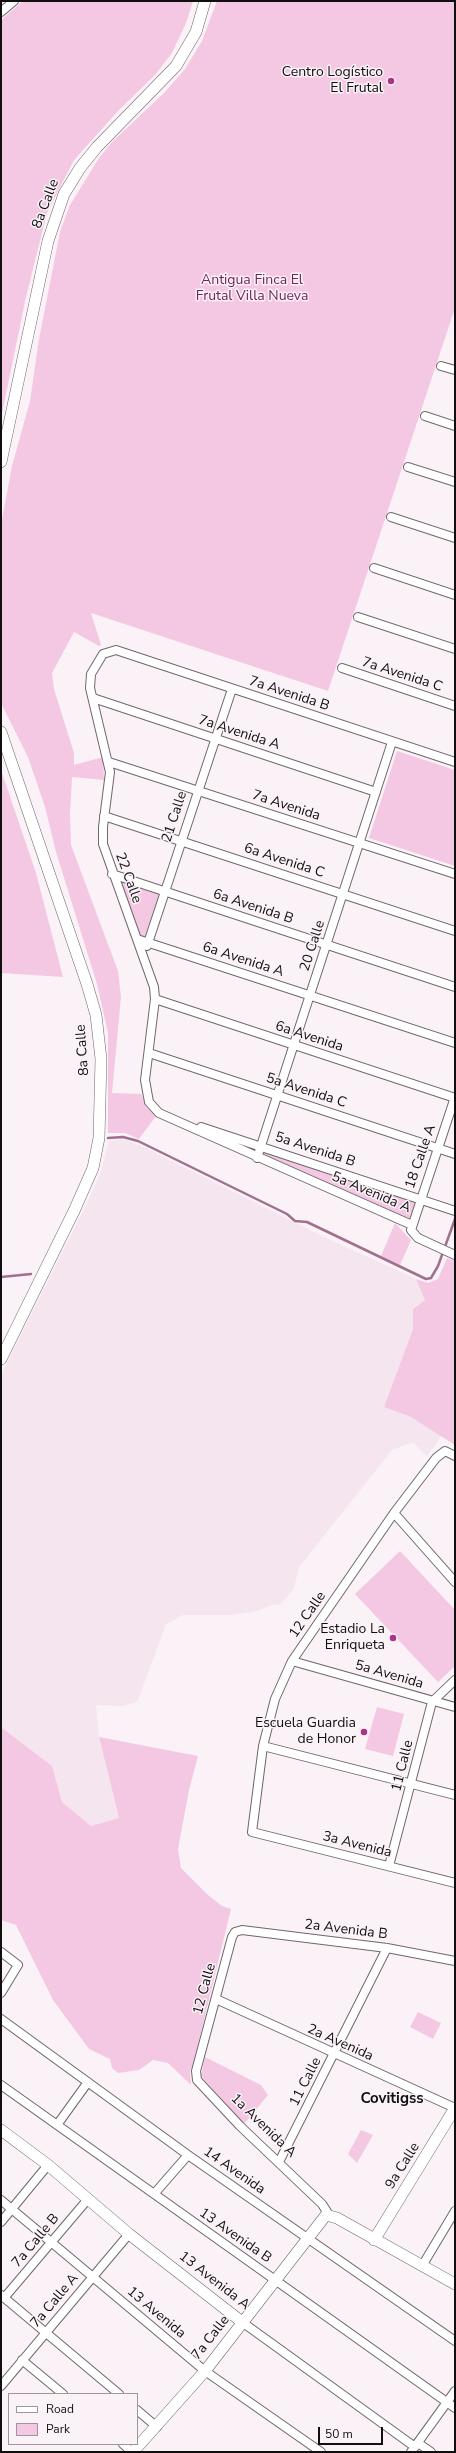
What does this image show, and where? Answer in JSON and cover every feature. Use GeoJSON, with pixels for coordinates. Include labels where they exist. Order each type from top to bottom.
{"type":"FeatureCollection","features":[{"type":"Feature","properties":{"kind":"main road","name":"8a Calle"},"geometry":{"type":"LineString","coordinates":[[1,462],[48,241],[60,203],[73,177],[90,155],[176,66],[196,32],[205,1]]}},
{"type":"Feature","properties":{"kind":"main road","name":"8a Calle"},"geometry":{"type":"LineString","coordinates":[[1,732],[87,984],[97,1022],[101,1059],[99,1138],[93,1168],[80,1199],[1,1359]]}},
{"type":"Feature","properties":{"kind":"main road","name":"9a Calle"},"geometry":{"type":"LineString","coordinates":[[374,2240],[455,2108]]}},
{"type":"Feature","properties":{"kind":"main road","name":"13 Avenida A"},"geometry":{"type":"LineString","coordinates":[[2,2134],[48,2166],[129,2234],[242,2322]]}},
{"type":"Feature","properties":{"kind":"main road","name":"1a Avenida A"},"geometry":{"type":"LineString","coordinates":[[329,2215],[455,2284]]}},
{"type":"Feature","properties":{"kind":"main road"},"geometry":{"type":"LineString","coordinates":[[306,2238],[321,2219],[329,2215]]}},
{"type":"Feature","properties":{"kind":"main road","name":"7a Calle"},"geometry":{"type":"LineString","coordinates":[[136,2451],[205,2371],[306,2238]]}},
{"type":"Feature","properties":{"kind":"street"},"geometry":{"type":"LineString","coordinates":[[1,12],[14,1]]}},
{"type":"Feature","properties":{"kind":"street"},"geometry":{"type":"LineString","coordinates":[[441,366],[455,370]]}},
{"type":"Feature","properties":{"kind":"street"},"geometry":{"type":"LineString","coordinates":[[425,416],[455,426]]}},
{"type":"Feature","properties":{"kind":"street"},"geometry":{"type":"LineString","coordinates":[[408,467],[455,482]]}},
{"type":"Feature","properties":{"kind":"street"},"geometry":{"type":"LineString","coordinates":[[391,516],[455,538]]}},
{"type":"Feature","properties":{"kind":"street"},"geometry":{"type":"LineString","coordinates":[[374,568],[455,595]]}},
{"type":"Feature","properties":{"kind":"street"},"geometry":{"type":"LineString","coordinates":[[358,617],[455,649]]}},
{"type":"Feature","properties":{"kind":"street","name":"7a Avenida B"},"geometry":{"type":"LineString","coordinates":[[116,650],[455,762]]}},
{"type":"Feature","properties":{"kind":"street","name":"22 Calle"},"geometry":{"type":"LineString","coordinates":[[116,650],[103,654],[92,670],[90,683],[109,762],[110,782],[104,816],[103,844],[112,874],[153,979],[156,999],[145,1080],[146,1093],[154,1108],[166,1116]]}},
{"type":"Feature","properties":{"kind":"street","name":"7a Avenida C"},"geometry":{"type":"LineString","coordinates":[[342,668],[455,706]]}},
{"type":"Feature","properties":{"kind":"street","name":"21 Calle"},"geometry":{"type":"LineString","coordinates":[[144,955],[232,688]]}},
{"type":"Feature","properties":{"kind":"street","name":"7a Avenida A"},"geometry":{"type":"LineString","coordinates":[[93,698],[376,792]]}},
{"type":"Feature","properties":{"kind":"street","name":"20 Calle"},"geometry":{"type":"LineString","coordinates":[[257,1158],[392,742]]}},
{"type":"Feature","properties":{"kind":"street","name":"7a Avenida"},"geometry":{"type":"LineString","coordinates":[[109,762],[455,874]]}},
{"type":"Feature","properties":{"kind":"street","name":"6a Avenida C"},"geometry":{"type":"LineString","coordinates":[[104,816],[455,931]]}},
{"type":"Feature","properties":{"kind":"street","name":"6a Avenida B"},"geometry":{"type":"LineString","coordinates":[[112,874],[455,986]]}},
{"type":"Feature","properties":{"kind":"street","name":"6a Avenida A"},"geometry":{"type":"LineString","coordinates":[[137,939],[455,1043]]}},
{"type":"Feature","properties":{"kind":"street","name":"6a Avenida"},"geometry":{"type":"LineString","coordinates":[[156,999],[294,1046],[455,1098]]}},
{"type":"Feature","properties":{"kind":"street","name":"5a Avenida C"},"geometry":{"type":"LineString","coordinates":[[149,1053],[455,1154]]}},
{"type":"Feature","properties":{"kind":"street","name":"18 Calle A"},"geometry":{"type":"LineString","coordinates":[[412,1225],[455,1098]]}},
{"type":"Feature","properties":{"kind":"street","name":"5a Avenida B"},"geometry":{"type":"LineString","coordinates":[[166,1116],[453,1210]]}},
{"type":"Feature","properties":{"kind":"street","name":"5a Avenida A"},"geometry":{"type":"LineString","coordinates":[[166,1116],[257,1158],[412,1225]]}},
{"type":"Feature","properties":{"kind":"street"},"geometry":{"type":"LineString","coordinates":[[412,1225],[411,1230],[415,1236],[453,1254]]}},
{"type":"Feature","properties":{"kind":"street","name":"12 Calle"},"geometry":{"type":"LineString","coordinates":[[252,1832],[263,1746],[275,1699],[292,1661],[394,1513],[440,1454],[448,1452],[455,1456]]}},
{"type":"Feature","properties":{"kind":"street"},"geometry":{"type":"LineString","coordinates":[[394,1513],[455,1582]]}},
{"type":"Feature","properties":{"kind":"street","name":"5a Avenida"},"geometry":{"type":"LineString","coordinates":[[292,1661],[432,1702],[455,1707]]}},
{"type":"Feature","properties":{"kind":"street"},"geometry":{"type":"LineString","coordinates":[[432,1702],[455,1680]]}},
{"type":"Feature","properties":{"kind":"street","name":"11 Calle"},"geometry":{"type":"LineString","coordinates":[[389,1866],[412,1784],[432,1702]]}},
{"type":"Feature","properties":{"kind":"street"},"geometry":{"type":"LineString","coordinates":[[263,1746],[455,1795]]}},
{"type":"Feature","properties":{"kind":"street","name":"3a Avenida"},"geometry":{"type":"LineString","coordinates":[[252,1832],[455,1883]]}},
{"type":"Feature","properties":{"kind":"street","name":"2a Avenida B"},"geometry":{"type":"LineString","coordinates":[[234,1933],[242,1930],[387,1948],[455,1961]]}},
{"type":"Feature","properties":{"kind":"street","name":"12 Calle"},"geometry":{"type":"LineString","coordinates":[[201,2052],[234,1933]]}},
{"type":"Feature","properties":{"kind":"street","name":"11 Calle"},"geometry":{"type":"LineString","coordinates":[[279,2162],[387,1948]]}},
{"type":"Feature","properties":{"kind":"street"},"geometry":{"type":"LineString","coordinates":[[1,1952],[17,1962],[18,1967],[1,1993]]}},
{"type":"Feature","properties":{"kind":"street","name":"2a Avenida"},"geometry":{"type":"LineString","coordinates":[[216,1999],[334,2055],[455,2108]]}},
{"type":"Feature","properties":{"kind":"street","name":"14 Avenida"},"geometry":{"type":"LineString","coordinates":[[1,2019],[188,2155],[455,2341]]}},
{"type":"Feature","properties":{"kind":"street","name":"1a Avenida A"},"geometry":{"type":"LineString","coordinates":[[201,2052],[196,2071],[199,2083],[322,2204],[329,2215]]}},
{"type":"Feature","properties":{"kind":"street"},"geometry":{"type":"LineString","coordinates":[[57,2125],[88,2082]]}},
{"type":"Feature","properties":{"kind":"street","name":"13 Avenida B"},"geometry":{"type":"LineString","coordinates":[[1,2084],[455,2408]]}},
{"type":"Feature","properties":{"kind":"street"},"geometry":{"type":"LineString","coordinates":[[154,2194],[188,2155]]}},
{"type":"Feature","properties":{"kind":"street"},"geometry":{"type":"LineString","coordinates":[[1,2222],[48,2166]]}},
{"type":"Feature","properties":{"kind":"street","name":"7a Calle B"},"geometry":{"type":"LineString","coordinates":[[3,2297],[52,2243],[88,2199]]}},
{"type":"Feature","properties":{"kind":"street","name":"13 Avenida"},"geometry":{"type":"LineString","coordinates":[[1,2200],[205,2371],[320,2452]]}},
{"type":"Feature","properties":{"kind":"street"},"geometry":{"type":"LineString","coordinates":[[422,2266],[455,2211]]}},
{"type":"Feature","properties":{"kind":"street","name":"7a Calle A"},"geometry":{"type":"LineString","coordinates":[[3,2380],[22,2360],[129,2234]]}},
{"type":"Feature","properties":{"kind":"street"},"geometry":{"type":"LineString","coordinates":[[3,2297],[118,2393]]}},
{"type":"Feature","properties":{"kind":"street","name":"13 Avenida A"},"geometry":{"type":"LineString","coordinates":[[242,2322],[415,2447],[431,2452]]}},
{"type":"Feature","properties":{"kind":"street"},"geometry":{"type":"LineString","coordinates":[[22,2360],[62,2393]]}},
{"type":"Feature","properties":{"kind":"street"},"geometry":{"type":"LineString","coordinates":[[415,2447],[455,2391]]}},
{"type":"Feature","properties":{"kind":"street"},"geometry":{"type":"LineString","coordinates":[[138,2411],[157,2427]]}},
{"type":"Feature","properties":{"kind":"street"},"geometry":{"type":"LineString","coordinates":[[125,2445],[136,2451]]}},
{"type":"Feature","properties":{"kind":"shaded area"},"geometry":{"type":"Polygon","coordinates":[[[125,1140],[144,1147],[320,1235],[416,1279],[425,1300],[413,1309],[413,1329],[384,1407],[411,1417],[442,1435],[427,1456],[413,1442],[392,1450],[299,1567],[294,1588],[281,1604],[271,1605],[257,1611],[231,1615],[183,1615],[166,1624],[137,1702],[121,1706],[96,1705],[99,1737],[119,1818],[91,1826],[62,1802],[52,1766],[1,1727],[1,1375],[88,1201],[100,1174],[109,1141],[125,1140]]]}},
{"type":"Feature","properties":{"kind":"green space"},"geometry":{"type":"Polygon","coordinates":[[[23,1],[193,1],[186,23],[172,53],[155,75],[119,110],[74,160],[47,213],[26,297],[1,418],[1,20],[23,1]]]}},
{"type":"Feature","properties":{"kind":"green space","name":"Antigua Finca El Frutal Villa Nueva"},"geometry":{"type":"Polygon","coordinates":[[[217,1],[455,1],[455,308],[328,691],[91,613],[101,645],[99,646],[74,632],[52,673],[54,689],[74,753],[74,765],[103,757],[104,780],[72,777],[70,814],[71,845],[118,971],[121,997],[112,1093],[141,1094],[146,1107],[156,1116],[139,1139],[125,1133],[108,1133],[108,1033],[97,984],[56,852],[45,807],[28,757],[1,703],[1,525],[12,466],[30,401],[39,339],[60,232],[70,205],[99,158],[112,142],[164,93],[185,69],[202,41],[217,1]]]}},
{"type":"Feature","properties":{"kind":"green space"},"geometry":{"type":"Polygon","coordinates":[[[397,751],[455,770],[455,866],[369,838],[397,751]]]}},
{"type":"Feature","properties":{"kind":"green space"},"geometry":{"type":"Polygon","coordinates":[[[1,770],[36,873],[63,977],[1,973],[1,770]]]}},
{"type":"Feature","properties":{"kind":"green space"},"geometry":{"type":"Polygon","coordinates":[[[112,874],[165,892],[148,942],[137,939],[112,874]]]}},
{"type":"Feature","properties":{"kind":"green space"},"geometry":{"type":"Polygon","coordinates":[[[261,1147],[421,1199],[412,1225],[257,1158],[261,1147]]]}},
{"type":"Feature","properties":{"kind":"green space"},"geometry":{"type":"Polygon","coordinates":[[[395,1223],[411,1240],[400,1265],[381,1256],[395,1223]]]}},
{"type":"Feature","properties":{"kind":"green space"},"geometry":{"type":"Polygon","coordinates":[[[447,1258],[455,1261],[455,1445],[411,1417],[384,1407],[413,1329],[413,1309],[425,1300],[416,1279],[428,1283],[438,1279],[447,1258]]]}},
{"type":"Feature","properties":{"kind":"green space"},"geometry":{"type":"Polygon","coordinates":[[[400,1551],[455,1610],[455,1666],[438,1682],[355,1594],[400,1551]]]}},
{"type":"Feature","properties":{"kind":"green space"},"geometry":{"type":"Polygon","coordinates":[[[377,1707],[404,1714],[393,1756],[365,1749],[377,1707]]]}},
{"type":"Feature","properties":{"kind":"green space"},"geometry":{"type":"Polygon","coordinates":[[[1,1727],[52,1766],[62,1802],[91,1826],[119,1818],[99,1737],[198,1756],[189,1790],[178,1849],[181,1868],[208,1895],[222,1906],[231,1909],[193,2065],[190,2071],[191,2085],[168,2063],[153,2060],[139,2070],[118,2073],[112,2068],[110,2059],[89,2049],[53,2000],[16,1925],[1,1920],[1,1727]]]}},
{"type":"Feature","properties":{"kind":"green space"},"geometry":{"type":"Polygon","coordinates":[[[418,2012],[441,2023],[433,2039],[410,2027],[418,2012]]]}},
{"type":"Feature","properties":{"kind":"green space"},"geometry":{"type":"Polygon","coordinates":[[[205,2057],[261,2085],[268,2095],[244,2124],[201,2076],[205,2057]]]}},
{"type":"Feature","properties":{"kind":"green space"},"geometry":{"type":"Polygon","coordinates":[[[361,2130],[373,2135],[357,2163],[348,2154],[361,2130]]]}},
{"type":"Feature","properties":{"kind":"waterway"},"geometry":{"type":"LineString","coordinates":[[108,1138],[123,1137],[138,1141],[287,1214],[295,1221],[307,1222],[426,1279],[431,1278],[438,1266],[455,1219]]}},
{"type":"Feature","properties":{"kind":"waterway"},"geometry":{"type":"LineString","coordinates":[[1,1277],[31,1274]]}},
{"type":"Feature","properties":{"kind":"place","name":"Centro Logístico El Frutal"},"geometry":{"type":"Point","coordinates":[391,81]}},
{"type":"Feature","properties":{"kind":"place","name":"Estadio La Enriqueta"},"geometry":{"type":"Point","coordinates":[393,1638]}},
{"type":"Feature","properties":{"kind":"place","name":"Escuela Guardia de Honor"},"geometry":{"type":"Point","coordinates":[364,1732]}},
{"type":"Feature","properties":{"kind":"district","name":"Covitigss"},"geometry":{"type":"Point","coordinates":[392,2099]}}]}
